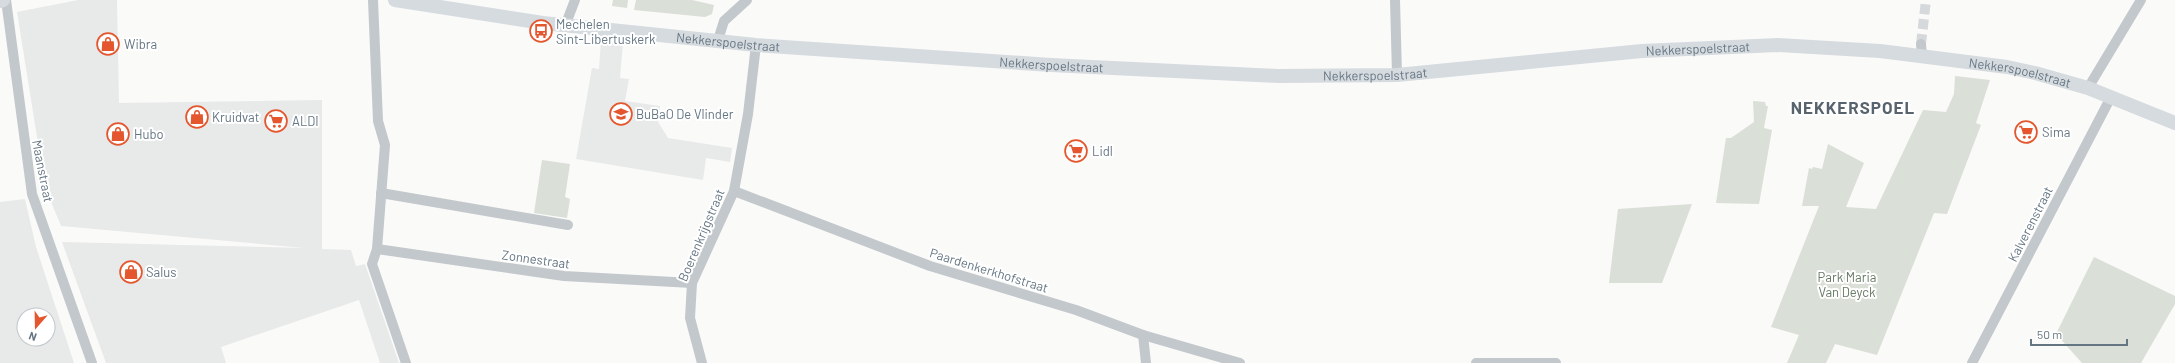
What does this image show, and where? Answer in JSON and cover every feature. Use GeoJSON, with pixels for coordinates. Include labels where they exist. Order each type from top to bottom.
{"type":"FeatureCollection","features":[{"type":"Feature","properties":{"kind":"main road"},"geometry":{"type":"LineString","coordinates":[[0,1],[4,0]]}},
{"type":"Feature","properties":{"kind":"main road","name":"Nekkerspoelstraat"},"geometry":{"type":"LineString","coordinates":[[395,0],[456,4],[565,26],[718,40],[756,45],[1075,66],[1278,76],[1397,75],[1642,52],[1778,45],[1880,51],[1921,50],[2007,67],[2088,88],[2175,123]]}},
{"type":"Feature","properties":{"kind":"street","name":"Maanstraat"},"geometry":{"type":"LineString","coordinates":[[4,0],[32,194],[92,363]]}},
{"type":"Feature","properties":{"kind":"street"},"geometry":{"type":"LineString","coordinates":[[373,0],[378,121],[384,145],[377,249],[372,264],[406,363]]}},
{"type":"Feature","properties":{"kind":"street"},"geometry":{"type":"LineString","coordinates":[[565,26],[575,0]]}},
{"type":"Feature","properties":{"kind":"street"},"geometry":{"type":"LineString","coordinates":[[718,40],[724,21],[747,0]]}},
{"type":"Feature","properties":{"kind":"street"},"geometry":{"type":"LineString","coordinates":[[1395,0],[1397,75]]}},
{"type":"Feature","properties":{"kind":"street"},"geometry":{"type":"LineString","coordinates":[[2088,88],[2141,0]]}},
{"type":"Feature","properties":{"kind":"street","name":"Boerenkrijgstraat"},"geometry":{"type":"LineString","coordinates":[[702,363],[690,318],[692,283],[734,191],[748,114],[756,45]]}},
{"type":"Feature","properties":{"kind":"street","name":"Kalverenstraat"},"geometry":{"type":"LineString","coordinates":[[1972,363],[2111,97]]}},
{"type":"Feature","properties":{"kind":"street","name":"Paardenkerkhofstraat"},"geometry":{"type":"LineString","coordinates":[[734,191],[930,266],[1076,310],[1143,335],[1240,363]]}},
{"type":"Feature","properties":{"kind":"street"},"geometry":{"type":"LineString","coordinates":[[381,193],[568,225]]}},
{"type":"Feature","properties":{"kind":"street","name":"Zonnestraat"},"geometry":{"type":"LineString","coordinates":[[377,249],[564,276],[692,283]]}},
{"type":"Feature","properties":{"kind":"street"},"geometry":{"type":"LineString","coordinates":[[1143,335],[1146,363]]}},
{"type":"Feature","properties":{"kind":"street"},"geometry":{"type":"LineString","coordinates":[[1476,363],[1556,363]]}},
{"type":"Feature","properties":{"kind":"shaded area"},"geometry":{"type":"Polygon","coordinates":[[[78,0],[117,0],[119,103],[322,100],[322,249],[351,250],[356,266],[365,264],[399,363],[380,363],[359,300],[221,347],[226,363],[106,363],[62,242],[305,248],[61,226],[45,187],[17,12],[78,0]]]}},
{"type":"Feature","properties":{"kind":"shaded area","name":"BuBaO De Vlinder"},"geometry":{"type":"Polygon","coordinates":[[[601,40],[623,43],[620,78],[629,79],[625,101],[660,106],[658,122],[668,138],[732,148],[730,162],[706,158],[703,180],[576,159],[592,68],[599,69],[601,40]]]}},
{"type":"Feature","properties":{"kind":"shaded area"},"geometry":{"type":"Polygon","coordinates":[[[25,199],[36,247],[56,307],[16,307],[16,347],[56,347],[56,308],[74,363],[0,363],[0,202],[25,199]]]}},
{"type":"Feature","properties":{"kind":"green space"},"geometry":{"type":"Polygon","coordinates":[[[613,0],[628,0],[627,8],[612,6],[613,0]]]}},
{"type":"Feature","properties":{"kind":"green space"},"geometry":{"type":"Polygon","coordinates":[[[636,0],[692,0],[714,5],[712,14],[705,17],[634,10],[636,0]]]}},
{"type":"Feature","properties":{"kind":"green space","name":"Park Maria Van Deyck"},"geometry":{"type":"Polygon","coordinates":[[[1955,76],[1990,80],[1976,123],[1981,125],[1947,214],[1934,213],[1877,355],[1835,344],[1826,363],[1787,363],[1799,335],[1771,327],[1819,206],[1802,206],[1809,168],[1812,169],[1813,167],[1822,169],[1828,144],[1864,163],[1846,207],[1876,209],[1923,110],[1946,112],[1954,94],[1955,76]]]}},
{"type":"Feature","properties":{"kind":"green space"},"geometry":{"type":"Polygon","coordinates":[[[1753,101],[1765,102],[1766,106],[1768,106],[1764,128],[1772,130],[1759,204],[1716,203],[1726,138],[1731,138],[1754,122],[1753,101]]]}},
{"type":"Feature","properties":{"kind":"green space"},"geometry":{"type":"Polygon","coordinates":[[[542,160],[570,164],[565,197],[570,199],[567,218],[534,213],[542,160]]]}},
{"type":"Feature","properties":{"kind":"green space"},"geometry":{"type":"Polygon","coordinates":[[[1692,204],[1662,283],[1609,283],[1618,209],[1692,204]]]}},
{"type":"Feature","properties":{"kind":"green space"},"geometry":{"type":"Polygon","coordinates":[[[2094,257],[2175,296],[2175,304],[2141,363],[2082,363],[2056,334],[2094,257]]]}},
{"type":"Feature","properties":{"kind":"tunnel"},"geometry":{"type":"LineString","coordinates":[[1921,44],[1926,0]]}},
{"type":"Feature","properties":{"kind":"place","name":"Mechelen Sint-Libertuskerk"},"geometry":{"type":"Point","coordinates":[541,31]}},
{"type":"Feature","properties":{"kind":"place","name":"Wibra"},"geometry":{"type":"Point","coordinates":[108,44]}},
{"type":"Feature","properties":{"kind":"place","name":"BuBaO De Vlinder"},"geometry":{"type":"Point","coordinates":[621,114]}},
{"type":"Feature","properties":{"kind":"place","name":"Kruidvat"},"geometry":{"type":"Point","coordinates":[197,117]}},
{"type":"Feature","properties":{"kind":"place","name":"ALDI"},"geometry":{"type":"Point","coordinates":[276,121]}},
{"type":"Feature","properties":{"kind":"place","name":"Sima"},"geometry":{"type":"Point","coordinates":[2026,132]}},
{"type":"Feature","properties":{"kind":"place","name":"Hubo"},"geometry":{"type":"Point","coordinates":[118,134]}},
{"type":"Feature","properties":{"kind":"place","name":"Lidl"},"geometry":{"type":"Point","coordinates":[1076,151]}},
{"type":"Feature","properties":{"kind":"place","name":"Salus"},"geometry":{"type":"Point","coordinates":[131,272]}},
{"type":"Feature","properties":{"kind":"district","name":"NEKKERSPOEL"},"geometry":{"type":"Point","coordinates":[1853,107]}}]}
